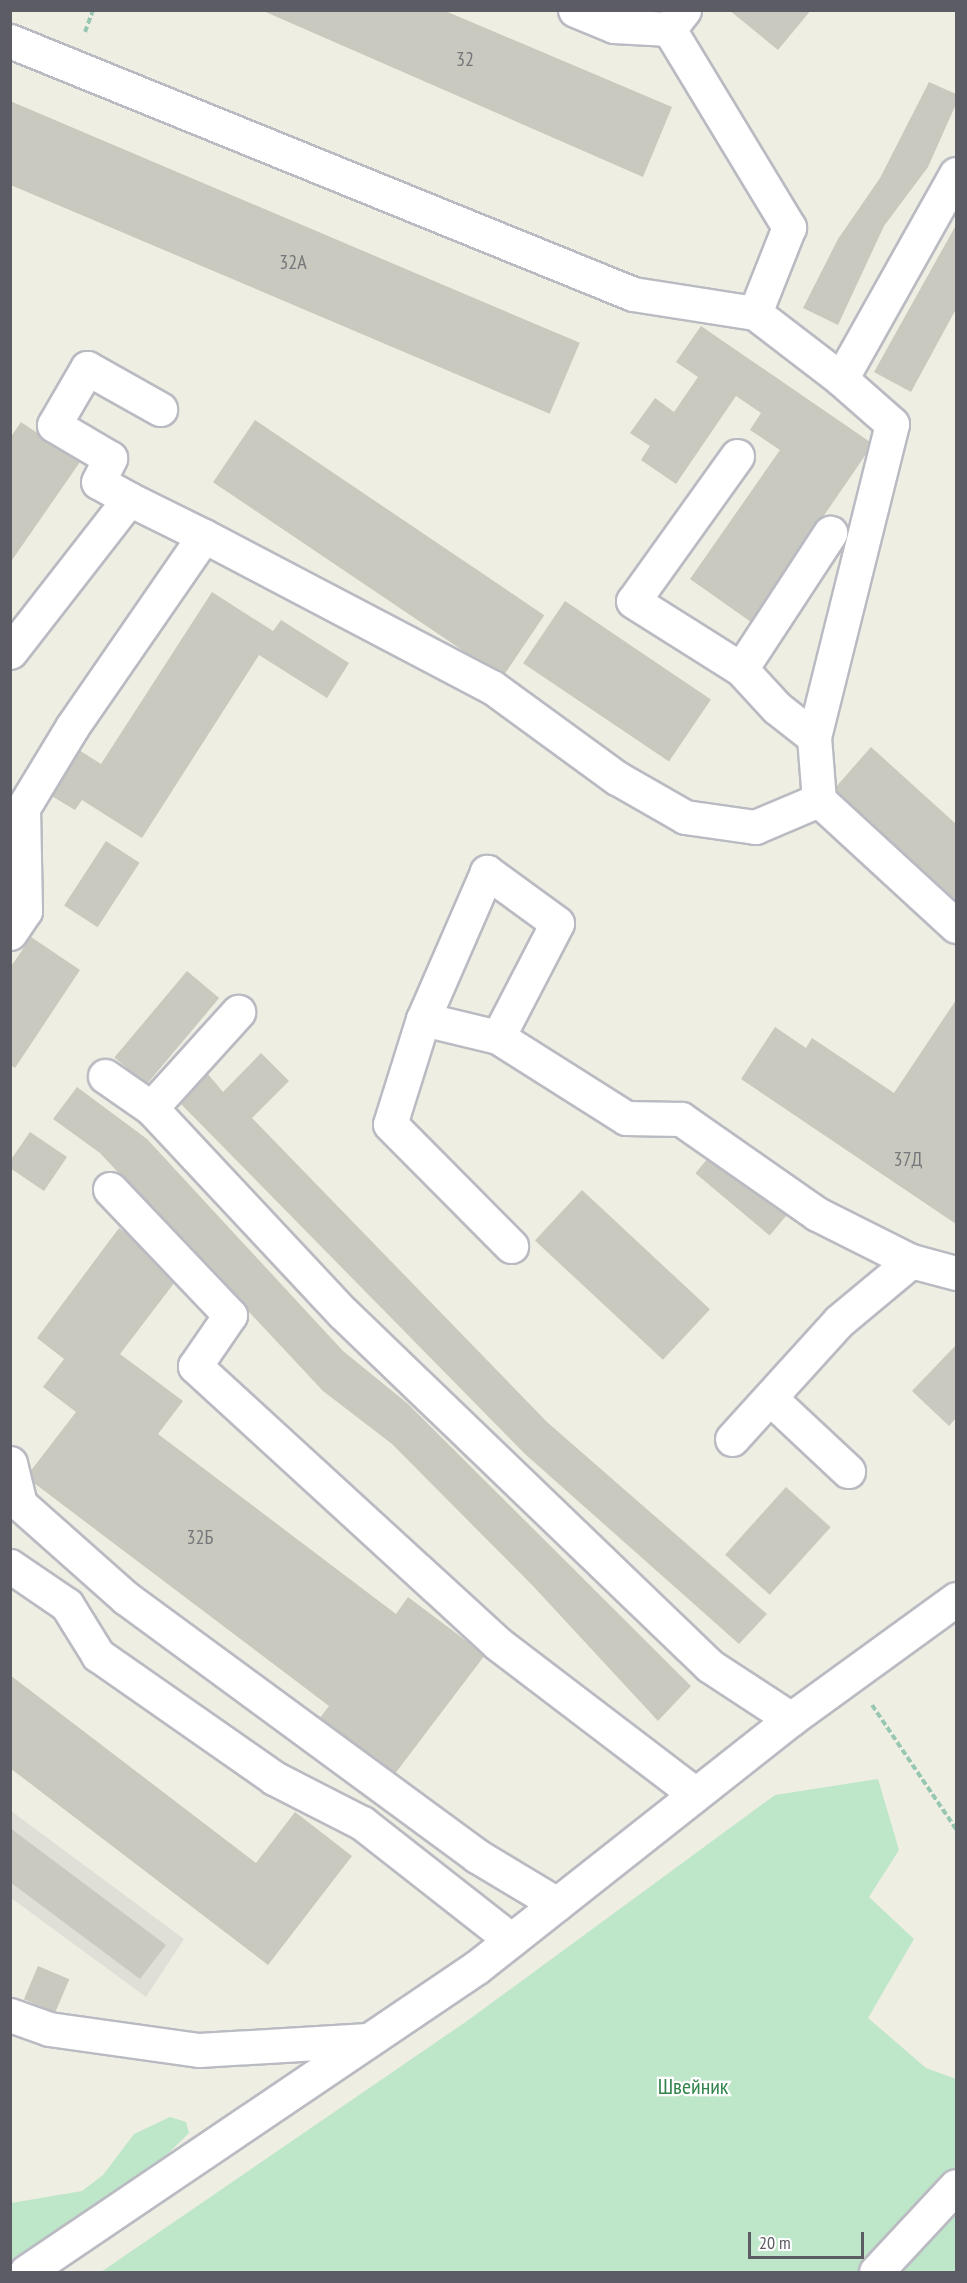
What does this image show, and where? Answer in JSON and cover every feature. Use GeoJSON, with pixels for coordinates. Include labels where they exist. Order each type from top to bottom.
{"type":"FeatureCollection","features":[{"type":"Feature","properties":{"kind":"lane"},"geometry":{"type":"LineString","coordinates":[[575,10],[614,26],[676,20],[789,227],[755,313]]}},
{"type":"Feature","properties":{"kind":"lane"},"geometry":{"type":"LineString","coordinates":[[10,41],[633,294],[755,313],[841,379],[892,424],[813,736],[819,800],[957,926]]}},
{"type":"Feature","properties":{"kind":"lane"},"geometry":{"type":"LineString","coordinates":[[841,379],[957,174]]}},
{"type":"Feature","properties":{"kind":"lane"},"geometry":{"type":"LineString","coordinates":[[160,409],[87,368],[54,425],[111,458],[98,482],[492,687],[617,778],[686,816],[755,827],[819,800]]}},
{"type":"Feature","properties":{"kind":"lane"},"geometry":{"type":"LineString","coordinates":[[736,456],[633,601],[741,669],[777,708],[813,736]]}},
{"type":"Feature","properties":{"kind":"lane"},"geometry":{"type":"LineString","coordinates":[[10,652],[129,499]]}},
{"type":"Feature","properties":{"kind":"lane"},"geometry":{"type":"LineString","coordinates":[[741,669],[830,533]]}},
{"type":"Feature","properties":{"kind":"lane"},"geometry":{"type":"LineString","coordinates":[[10,933],[25,911],[23,808],[72,727],[204,536]]}},
{"type":"Feature","properties":{"kind":"lane"},"geometry":{"type":"LineString","coordinates":[[498,1037],[557,923],[488,872],[423,1019],[390,1124],[511,1246]]}},
{"type":"Feature","properties":{"kind":"lane"},"geometry":{"type":"LineString","coordinates":[[151,1108],[238,1012]]}},
{"type":"Feature","properties":{"kind":"lane"},"geometry":{"type":"LineString","coordinates":[[423,1019],[498,1037],[626,1118],[681,1119],[817,1214],[911,1261],[957,1273]]}},
{"type":"Feature","properties":{"kind":"lane"},"geometry":{"type":"LineString","coordinates":[[105,1076],[151,1108],[343,1313],[710,1666],[791,1719]]}},
{"type":"Feature","properties":{"kind":"lane"},"geometry":{"type":"LineString","coordinates":[[110,1189],[230,1315],[195,1366],[497,1643],[695,1794]]}},
{"type":"Feature","properties":{"kind":"lane"},"geometry":{"type":"LineString","coordinates":[[732,1439],[839,1321],[911,1261]]}},
{"type":"Feature","properties":{"kind":"lane"},"geometry":{"type":"LineString","coordinates":[[770,1398],[848,1471]]}},
{"type":"Feature","properties":{"kind":"lane"},"geometry":{"type":"LineString","coordinates":[[10,1463],[20,1504],[126,1598],[468,1849],[557,1904]]}},
{"type":"Feature","properties":{"kind":"lane"},"geometry":{"type":"LineString","coordinates":[[10,1566],[67,1605],[98,1655],[274,1778],[362,1823],[511,1940]]}},
{"type":"Feature","properties":{"kind":"lane"},"geometry":{"type":"LineString","coordinates":[[26,2272],[370,2040],[511,1940],[791,1719],[957,1599]]}},
{"type":"Feature","properties":{"kind":"lane"},"geometry":{"type":"LineString","coordinates":[[10,2014],[49,2029],[199,2050],[370,2040]]}},
{"type":"Feature","properties":{"kind":"lane"},"geometry":{"type":"LineString","coordinates":[[876,2272],[957,2186]]}},
{"type":"Feature","properties":{"kind":"path"},"geometry":{"type":"LineString","coordinates":[[851,1675],[957,1829]]}},
{"type":"Feature","properties":{"kind":"shaded area"},"geometry":{"type":"Polygon","coordinates":[[[11,1811],[184,1939],[146,1997],[11,1898],[11,1811]]]}},
{"type":"Feature","properties":{"kind":"green space","name":"Швейник"},"geometry":{"type":"Polygon","coordinates":[[[878,1779],[899,1850],[869,1897],[914,1939],[868,2018],[926,2068],[956,2079],[956,2272],[101,2272],[467,2021],[775,1795],[878,1779]]]}},
{"type":"Feature","properties":{"kind":"green space"},"geometry":{"type":"Polygon","coordinates":[[[170,2117],[186,2122],[189,2133],[140,2181],[11,2262],[11,2203],[82,2191],[103,2175],[134,2134],[170,2117]]]}},
{"type":"Feature","properties":{"kind":"building"},"geometry":{"type":"Polygon","coordinates":[[[261,10],[443,10],[672,107],[643,177],[261,10]]]}},
{"type":"Feature","properties":{"kind":"building"},"geometry":{"type":"Polygon","coordinates":[[[729,10],[811,10],[778,50],[729,10]]]}},
{"type":"Feature","properties":{"kind":"building"},"geometry":{"type":"Polygon","coordinates":[[[929,82],[956,94],[956,104],[928,167],[884,226],[838,325],[803,308],[838,239],[880,178],[929,82]]]}},
{"type":"Feature","properties":{"kind":"building"},"geometry":{"type":"Polygon","coordinates":[[[10,101],[580,343],[550,414],[10,185],[10,101]]]}},
{"type":"Feature","properties":{"kind":"building"},"geometry":{"type":"Polygon","coordinates":[[[956,225],[956,309],[911,392],[874,372],[956,225]]]}},
{"type":"Feature","properties":{"kind":"building"},"geometry":{"type":"Polygon","coordinates":[[[701,326],[873,444],[751,622],[690,579],[780,450],[750,430],[761,413],[736,396],[676,484],[641,460],[650,446],[630,433],[655,398],[674,412],[698,377],[676,362],[701,326]]]}},
{"type":"Feature","properties":{"kind":"building"},"geometry":{"type":"Polygon","coordinates":[[[255,420],[544,615],[502,677],[213,482],[255,420]]]}},
{"type":"Feature","properties":{"kind":"building"},"geometry":{"type":"Polygon","coordinates":[[[21,422],[80,462],[10,563],[10,438],[21,422]]]}},
{"type":"Feature","properties":{"kind":"building"},"geometry":{"type":"Polygon","coordinates":[[[212,592],[273,631],[281,620],[349,663],[327,698],[259,655],[142,838],[82,800],[75,810],[50,795],[79,750],[101,764],[212,592]]]}},
{"type":"Feature","properties":{"kind":"building"},"geometry":{"type":"Polygon","coordinates":[[[565,601],[711,699],[669,762],[523,663],[565,601]]]}},
{"type":"Feature","properties":{"kind":"building"},"geometry":{"type":"Polygon","coordinates":[[[871,747],[956,824],[956,900],[951,906],[828,796],[871,747]]]}},
{"type":"Feature","properties":{"kind":"building"},"geometry":{"type":"Polygon","coordinates":[[[106,841],[140,863],[98,927],[64,906],[106,841]]]}},
{"type":"Feature","properties":{"kind":"building"},"geometry":{"type":"Polygon","coordinates":[[[31,937],[80,970],[15,1068],[10,1065],[10,968],[31,937]]]}},
{"type":"Feature","properties":{"kind":"building"},"geometry":{"type":"Polygon","coordinates":[[[187,971],[219,998],[147,1085],[114,1058],[187,971]]]}},
{"type":"Feature","properties":{"kind":"building"},"geometry":{"type":"Polygon","coordinates":[[[956,1000],[956,1224],[741,1079],[775,1027],[806,1048],[812,1038],[894,1093],[956,1000]]]}},
{"type":"Feature","properties":{"kind":"building"},"geometry":{"type":"Polygon","coordinates":[[[261,1053],[289,1081],[252,1118],[547,1422],[767,1614],[739,1644],[525,1454],[180,1103],[207,1073],[223,1092],[261,1053]]]}},
{"type":"Feature","properties":{"kind":"building"},"geometry":{"type":"Polygon","coordinates":[[[77,1087],[147,1139],[343,1351],[407,1403],[691,1686],[658,1721],[533,1586],[392,1444],[323,1391],[100,1153],[53,1119],[77,1087]]]}},
{"type":"Feature","properties":{"kind":"building"},"geometry":{"type":"Polygon","coordinates":[[[30,1132],[67,1157],[44,1191],[10,1168],[10,1161],[30,1132]]]}},
{"type":"Feature","properties":{"kind":"building"},"geometry":{"type":"Polygon","coordinates":[[[714,1151],[788,1213],[770,1236],[695,1173],[714,1151]]]}},
{"type":"Feature","properties":{"kind":"building"},"geometry":{"type":"Polygon","coordinates":[[[582,1190],[710,1309],[663,1360],[535,1240],[582,1190]]]}},
{"type":"Feature","properties":{"kind":"building"},"geometry":{"type":"Polygon","coordinates":[[[119,1228],[181,1274],[120,1354],[183,1401],[158,1434],[396,1614],[408,1597],[485,1655],[394,1775],[319,1719],[329,1706],[26,1477],[76,1412],[43,1387],[64,1359],[37,1338],[119,1228]]]}},
{"type":"Feature","properties":{"kind":"building"},"geometry":{"type":"Polygon","coordinates":[[[956,1345],[956,1418],[949,1426],[912,1391],[956,1345]]]}},
{"type":"Feature","properties":{"kind":"building"},"geometry":{"type":"Polygon","coordinates":[[[786,1487],[831,1527],[770,1595],[725,1555],[786,1487]]]}},
{"type":"Feature","properties":{"kind":"building"},"geometry":{"type":"Polygon","coordinates":[[[10,1675],[256,1863],[295,1812],[352,1856],[268,1965],[10,1768],[10,1675]]]}},
{"type":"Feature","properties":{"kind":"building"},"geometry":{"type":"Polygon","coordinates":[[[10,1828],[166,1945],[140,1979],[10,1882],[10,1828]]]}},
{"type":"Feature","properties":{"kind":"building"},"geometry":{"type":"Polygon","coordinates":[[[38,1966],[69,1979],[55,2012],[24,1999],[38,1966]]]}}]}
